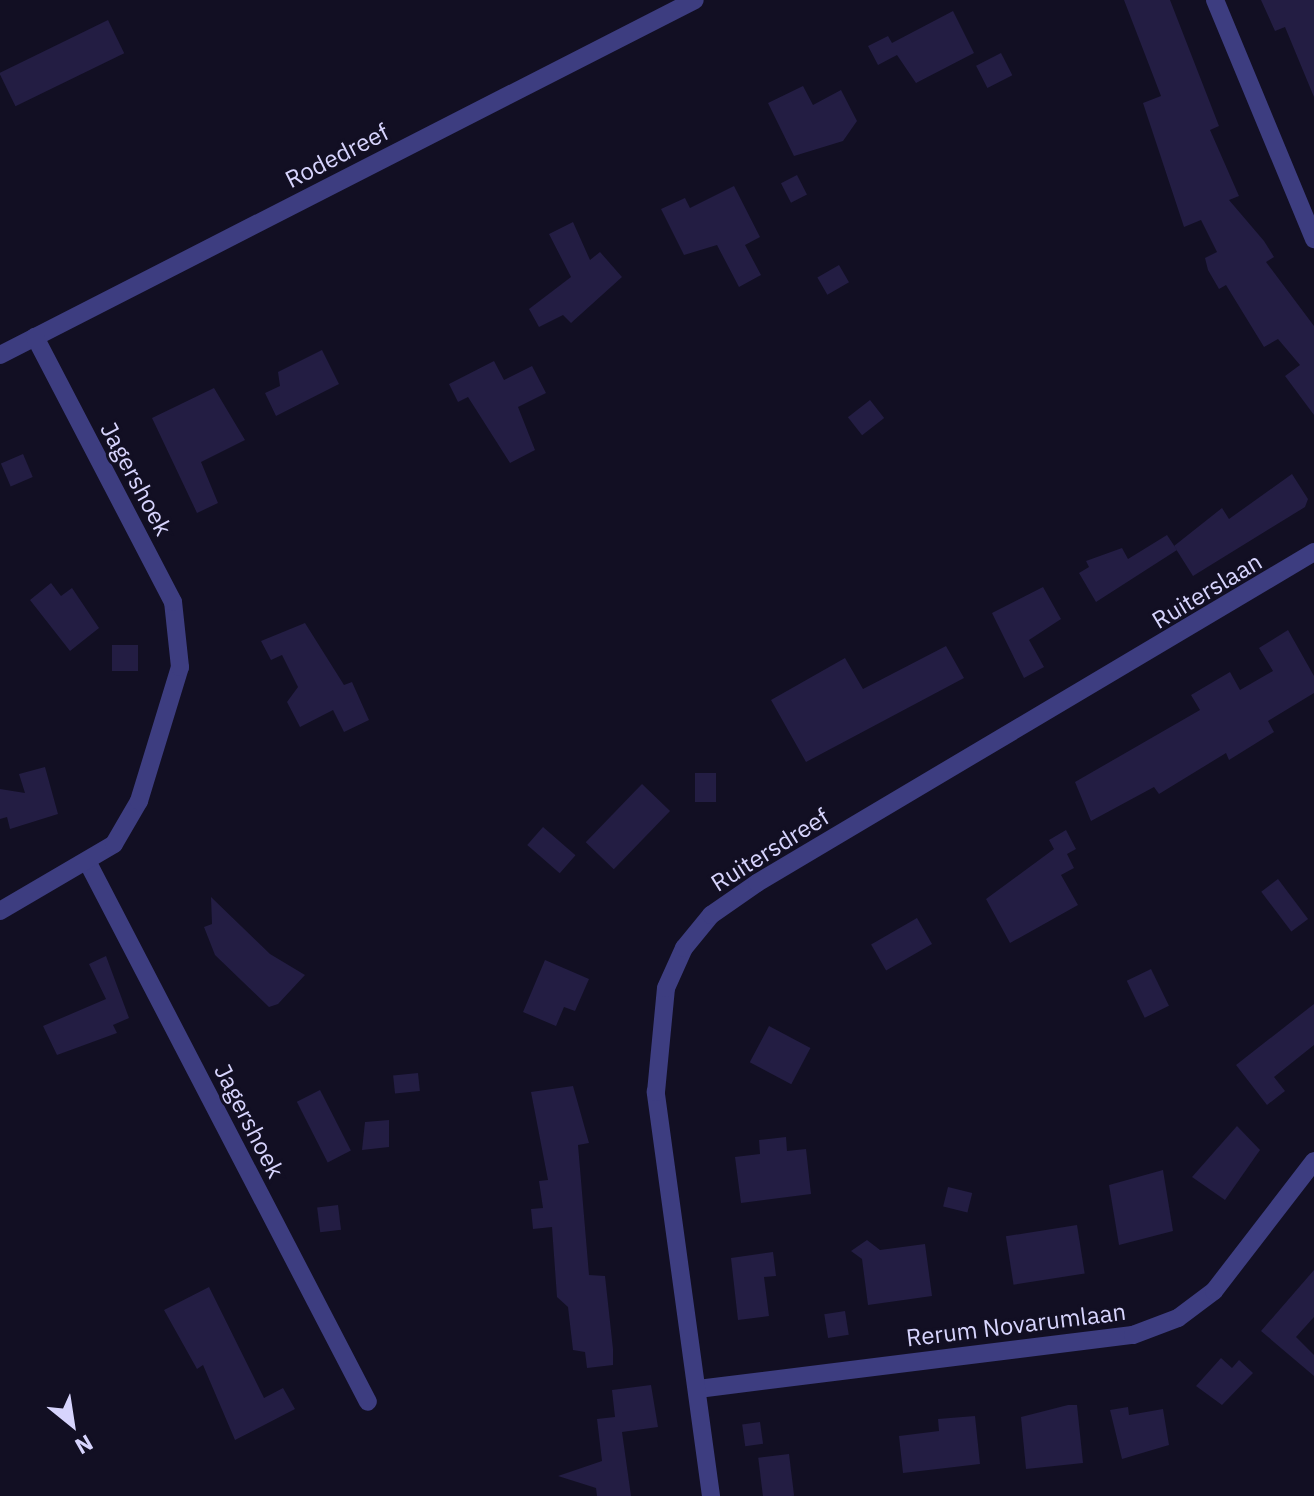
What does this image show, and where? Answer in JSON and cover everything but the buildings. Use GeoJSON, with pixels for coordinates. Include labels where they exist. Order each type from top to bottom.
{"type":"FeatureCollection","features":[{"type":"Feature","properties":{"kind":"street","name":"Rodedreef"},"geometry":{"type":"LineString","coordinates":[[0,355],[695,0]]}},
{"type":"Feature","properties":{"kind":"street"},"geometry":{"type":"LineString","coordinates":[[1215,0],[1314,239]]}},
{"type":"Feature","properties":{"kind":"street","name":"Jagershoek"},"geometry":{"type":"LineString","coordinates":[[0,911],[88,863],[114,844],[139,801],[180,667],[179,629],[173,602],[35,337]]}},
{"type":"Feature","properties":{"kind":"street","name":"Ruiterslaan"},"geometry":{"type":"LineString","coordinates":[[1123,670],[1314,552]]}},
{"type":"Feature","properties":{"kind":"street","name":"Ruitersdreef"},"geometry":{"type":"LineString","coordinates":[[711,1496],[656,1092],[666,988],[684,948],[711,915],[757,883],[1123,670]]}},
{"type":"Feature","properties":{"kind":"street","name":"Jagershoek"},"geometry":{"type":"LineString","coordinates":[[88,863],[368,1402]]}},
{"type":"Feature","properties":{"kind":"street","name":"Rerum Novarumlaan"},"geometry":{"type":"LineString","coordinates":[[698,1389],[1133,1335],[1178,1318],[1214,1291],[1311,1171]]}}]}
